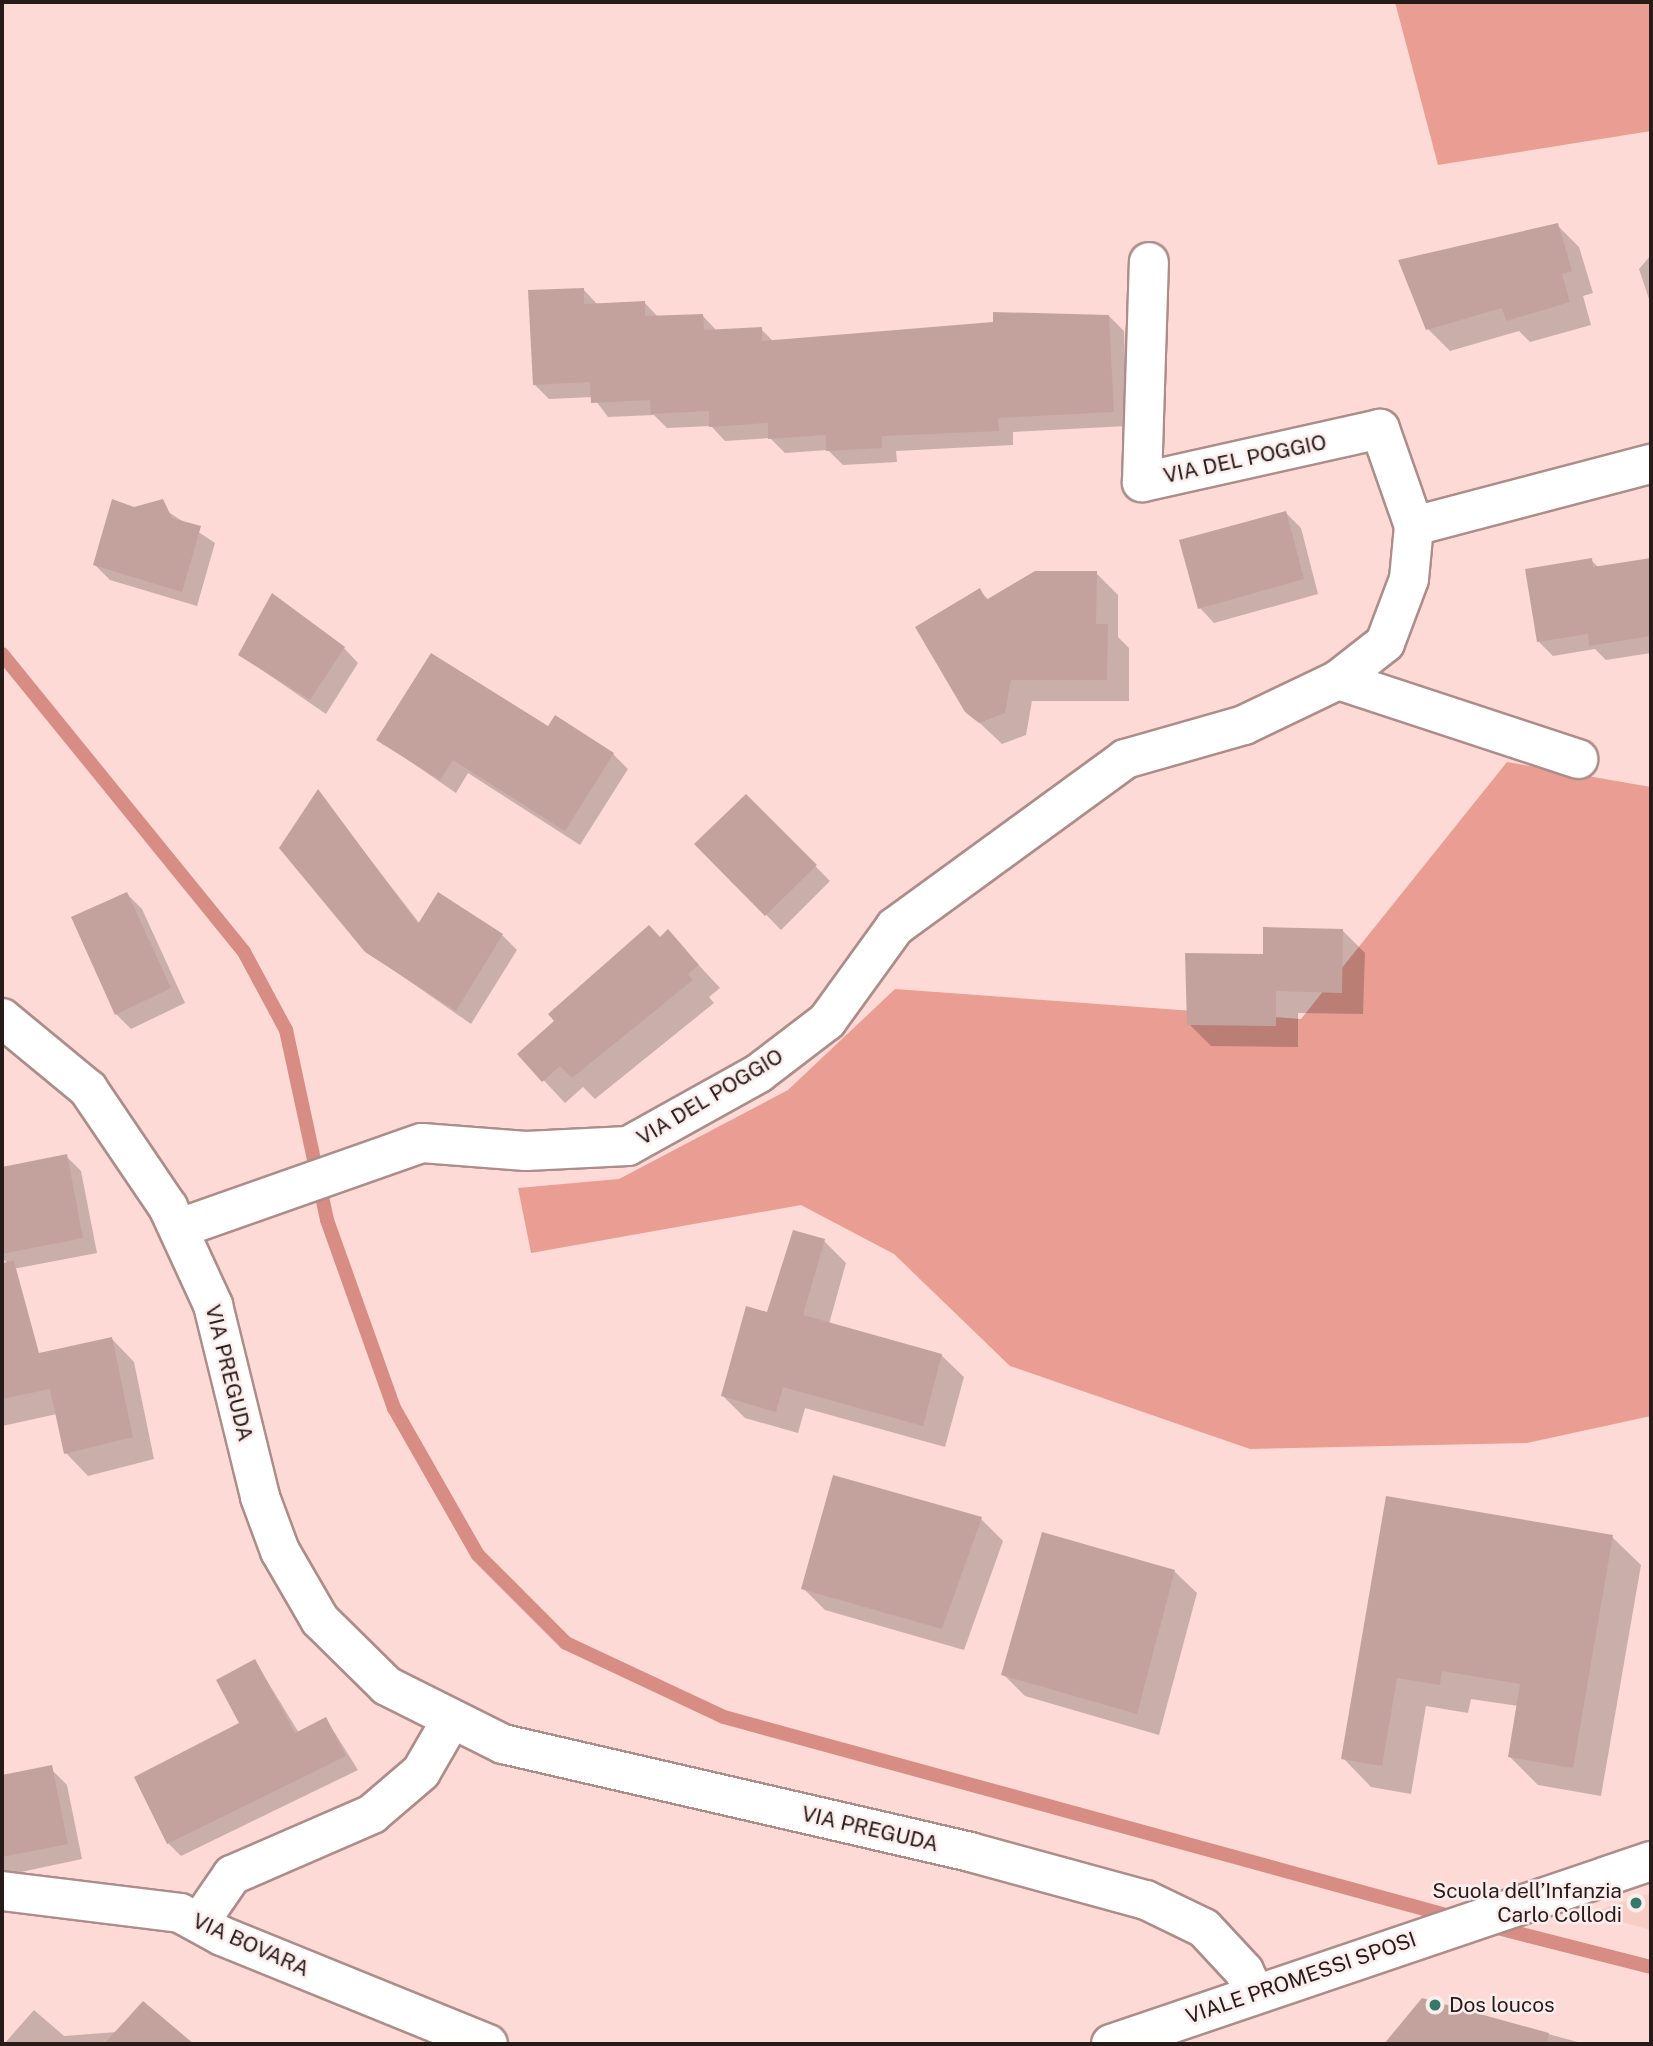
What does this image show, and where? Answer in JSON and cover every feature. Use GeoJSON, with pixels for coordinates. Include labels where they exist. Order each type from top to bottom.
{"type":"FeatureCollection","features":[{"type":"Feature","properties":{"kind":"street","name":"VIA DEL POGGIO"},"geometry":{"type":"LineString","coordinates":[[180,1228],[422,1143],[526,1152],[628,1146],[759,1073],[827,1021],[895,927],[1125,759],[1244,725],[1338,680],[1385,643],[1409,579],[1415,526],[1380,429],[1142,482],[1149,262]]}},
{"type":"Feature","properties":{"kind":"street"},"geometry":{"type":"LineString","coordinates":[[1415,526],[1651,464]]}},
{"type":"Feature","properties":{"kind":"street"},"geometry":{"type":"LineString","coordinates":[[1338,680],[1578,759]]}},
{"type":"Feature","properties":{"kind":"street","name":"VIA PREGUDA"},"geometry":{"type":"LineString","coordinates":[[2,1018],[88,1089],[180,1228],[213,1305],[260,1497],[294,1579],[358,1662],[387,1686],[450,1722],[503,1744],[970,1852],[1146,1900],[1204,1928],[1244,1971],[1255,1995]]}},
{"type":"Feature","properties":{"kind":"street"},"geometry":{"type":"LineString","coordinates":[[201,1920],[232,1875],[372,1814],[421,1772],[450,1722]]}},
{"type":"Feature","properties":{"kind":"street","name":"VIALE PROMESSI SPOSI"},"geometry":{"type":"LineString","coordinates":[[1111,2044],[1505,1906],[1651,1861]]}},
{"type":"Feature","properties":{"kind":"street","name":"VIA BOVARA"},"geometry":{"type":"LineString","coordinates":[[2,1891],[201,1920],[222,1936],[488,2044]]}},
{"type":"Feature","properties":{"kind":"shaded area"},"geometry":{"type":"Polygon","coordinates":[[[1395,2],[1651,2],[1651,131],[1438,165],[1395,2]]]}},
{"type":"Feature","properties":{"kind":"shaded area"},"geometry":{"type":"Polygon","coordinates":[[[1507,762],[1651,787],[1651,1416],[1527,1443],[1250,1449],[1010,1366],[894,1254],[801,1205],[531,1253],[518,1188],[619,1179],[788,1090],[895,989],[1301,1019],[1507,762]]]}},
{"type":"Feature","properties":{"kind":"shaded area","name":"Scuola dell’Infanzia Carlo Collodi"},"geometry":{"type":"Polygon","coordinates":[[[1651,1893],[1651,1930],[1589,1913],[1651,1893]]]}},
{"type":"Feature","properties":{"kind":"building"},"geometry":{"type":"Polygon","coordinates":[[[1558,223],[1572,271],[1562,274],[1570,302],[1506,321],[1502,308],[1426,330],[1398,260],[1558,223]]]}},
{"type":"Feature","properties":{"kind":"building"},"geometry":{"type":"Polygon","coordinates":[[[584,288],[584,304],[645,301],[645,316],[703,314],[704,330],[762,327],[762,341],[993,322],[993,312],[1109,315],[1114,412],[998,418],[999,431],[882,436],[882,448],[826,451],[826,435],[768,439],[768,423],[709,427],[709,411],[651,414],[650,400],[591,403],[590,382],[533,385],[528,290],[584,288]]]}},
{"type":"Feature","properties":{"kind":"building"},"geometry":{"type":"Polygon","coordinates":[[[112,499],[134,507],[163,499],[172,518],[201,526],[182,592],[93,565],[112,499]]]}},
{"type":"Feature","properties":{"kind":"building"},"geometry":{"type":"Polygon","coordinates":[[[1286,511],[1304,579],[1198,609],[1179,540],[1286,511]]]}},
{"type":"Feature","properties":{"kind":"building"},"geometry":{"type":"Polygon","coordinates":[[[1592,558],[1593,567],[1651,558],[1651,636],[1589,646],[1588,634],[1537,642],[1525,569],[1592,558]]]}},
{"type":"Feature","properties":{"kind":"building"},"geometry":{"type":"Polygon","coordinates":[[[1035,571],[1097,571],[1096,624],[1108,624],[1107,680],[1011,680],[1005,713],[979,723],[965,712],[915,627],[980,588],[986,600],[1035,571]]]}},
{"type":"Feature","properties":{"kind":"building"},"geometry":{"type":"Polygon","coordinates":[[[272,593],[345,647],[310,700],[238,655],[272,593]]]}},
{"type":"Feature","properties":{"kind":"building"},"geometry":{"type":"Polygon","coordinates":[[[431,653],[548,726],[555,715],[614,753],[565,831],[453,760],[440,780],[376,740],[431,653]]]}},
{"type":"Feature","properties":{"kind":"building"},"geometry":{"type":"Polygon","coordinates":[[[318,789],[418,924],[438,892],[503,934],[456,1011],[365,952],[279,848],[318,789]]]}},
{"type":"Feature","properties":{"kind":"building"},"geometry":{"type":"Polygon","coordinates":[[[746,794],[817,865],[765,916],[694,844],[746,794]]]}},
{"type":"Feature","properties":{"kind":"building"},"geometry":{"type":"Polygon","coordinates":[[[127,892],[171,988],[115,1015],[71,917],[127,892]]]}},
{"type":"Feature","properties":{"kind":"building"},"geometry":{"type":"Polygon","coordinates":[[[649,925],[660,937],[668,929],[699,965],[688,974],[693,980],[572,1078],[560,1066],[542,1082],[517,1054],[554,1021],[548,1014],[649,925]]]}},
{"type":"Feature","properties":{"kind":"building"},"geometry":{"type":"Polygon","coordinates":[[[1263,927],[1343,929],[1342,993],[1276,991],[1276,1026],[1187,1025],[1185,953],[1263,954],[1263,927]]]}},
{"type":"Feature","properties":{"kind":"building"},"geometry":{"type":"Polygon","coordinates":[[[67,1154],[83,1238],[2,1254],[2,1167],[67,1154]]]}},
{"type":"Feature","properties":{"kind":"building"},"geometry":{"type":"Polygon","coordinates":[[[793,1230],[825,1239],[803,1315],[942,1354],[923,1426],[783,1387],[776,1412],[721,1396],[746,1306],[767,1312],[793,1230]]]}},
{"type":"Feature","properties":{"kind":"building"},"geometry":{"type":"Polygon","coordinates":[[[14,1261],[39,1353],[112,1337],[133,1437],[64,1454],[50,1389],[2,1399],[2,1263],[14,1261]]]}},
{"type":"Feature","properties":{"kind":"building"},"geometry":{"type":"Polygon","coordinates":[[[833,1475],[982,1517],[942,1629],[801,1589],[833,1475]]]}},
{"type":"Feature","properties":{"kind":"building"},"geometry":{"type":"Polygon","coordinates":[[[1386,1496],[1613,1535],[1573,1768],[1508,1757],[1520,1684],[1442,1671],[1440,1685],[1397,1678],[1382,1766],[1341,1759],[1386,1496]]]}},
{"type":"Feature","properties":{"kind":"building"},"geometry":{"type":"Polygon","coordinates":[[[1042,1532],[1175,1570],[1137,1714],[1001,1675],[1042,1532]]]}},
{"type":"Feature","properties":{"kind":"building"},"geometry":{"type":"Polygon","coordinates":[[[255,1659],[295,1733],[326,1717],[346,1756],[167,1844],[134,1777],[239,1723],[216,1680],[255,1659]]]}},
{"type":"Feature","properties":{"kind":"building"},"geometry":{"type":"Polygon","coordinates":[[[52,1765],[68,1844],[2,1857],[2,1775],[52,1765]]]}},
{"type":"Feature","properties":{"kind":"building"},"geometry":{"type":"Polygon","coordinates":[[[1422,1998],[1549,2033],[1547,2044],[1384,2044],[1422,1998]]]}},
{"type":"Feature","properties":{"kind":"building"},"geometry":{"type":"Polygon","coordinates":[[[143,2001],[194,2044],[104,2044],[143,2001]]]}},
{"type":"Feature","properties":{"kind":"waterway"},"geometry":{"type":"LineString","coordinates":[[2,654],[244,952],[286,1030],[327,1220],[394,1408],[478,1555],[566,1643],[724,1717],[1457,1918]]}},
{"type":"Feature","properties":{"kind":"waterway"},"geometry":{"type":"LineString","coordinates":[[1490,1926],[1651,1967]]}},
{"type":"Feature","properties":{"kind":"place","name":"Scuola dell’Infanzia Carlo Collodi"},"geometry":{"type":"Point","coordinates":[1636,1903]}},
{"type":"Feature","properties":{"kind":"place","name":"Dos loucos"},"geometry":{"type":"Point","coordinates":[1435,2005]}}]}
